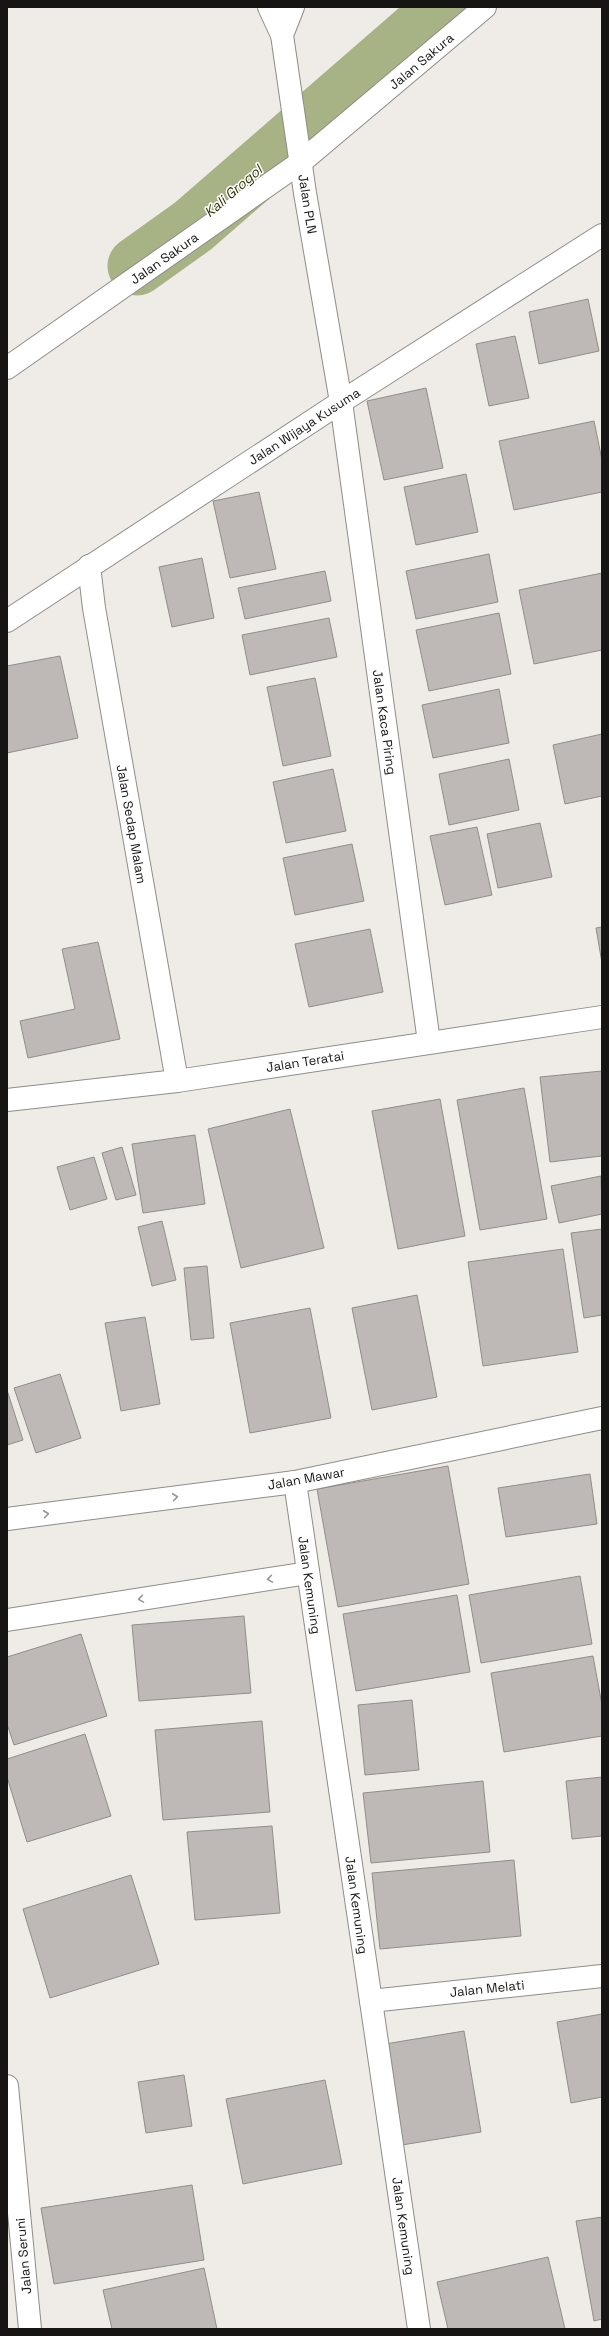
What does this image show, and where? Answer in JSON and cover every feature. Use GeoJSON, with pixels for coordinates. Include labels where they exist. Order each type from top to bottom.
{"type":"FeatureCollection","features":[{"type":"Feature","properties":{"kind":"street"},"geometry":{"type":"LineString","coordinates":[[269,7],[282,35]]}},
{"type":"Feature","properties":{"kind":"street","name":"Jalan PLN"},"geometry":{"type":"LineString","coordinates":[[293,7],[282,35],[340,402]]}},
{"type":"Feature","properties":{"kind":"street","name":"Jalan Sakura"},"geometry":{"type":"LineString","coordinates":[[7,368],[300,154],[485,7]]}},
{"type":"Feature","properties":{"kind":"street","name":"Jalan Wijaya Kusuma"},"geometry":{"type":"LineString","coordinates":[[7,621],[340,402],[602,234]]}},
{"type":"Feature","properties":{"kind":"street","name":"Jalan Kaca Piring"},"geometry":{"type":"LineString","coordinates":[[340,402],[429,1042]]}},
{"type":"Feature","properties":{"kind":"street","name":"Jalan Sedap Malam"},"geometry":{"type":"LineString","coordinates":[[89,566],[94,608],[177,1081]]}},
{"type":"Feature","properties":{"kind":"street","name":"Jalan Teratai"},"geometry":{"type":"LineString","coordinates":[[7,1100],[177,1081],[602,1017]]}},
{"type":"Feature","properties":{"kind":"street","name":"Jalan Mawar"},"geometry":{"type":"LineString","coordinates":[[7,1519],[295,1482],[602,1418]]}},
{"type":"Feature","properties":{"kind":"street","name":"Jalan Kemuning"},"geometry":{"type":"LineString","coordinates":[[295,1482],[419,2329]]}},
{"type":"Feature","properties":{"kind":"street"},"geometry":{"type":"LineString","coordinates":[[7,1620],[308,1573]]}},
{"type":"Feature","properties":{"kind":"street","name":"Jalan Melati"},"geometry":{"type":"LineString","coordinates":[[371,2000],[602,1976]]}},
{"type":"Feature","properties":{"kind":"street","name":"Jalan Seruni"},"geometry":{"type":"LineString","coordinates":[[7,2086],[30,2329]]}},
{"type":"Feature","properties":{"kind":"building"},"geometry":{"type":"Polygon","coordinates":[[[588,299],[599,351],[539,364],[529,312],[588,299]]]}},
{"type":"Feature","properties":{"kind":"building"},"geometry":{"type":"Polygon","coordinates":[[[515,336],[529,398],[489,406],[476,344],[515,336]]]}},
{"type":"Feature","properties":{"kind":"building"},"geometry":{"type":"Polygon","coordinates":[[[426,388],[443,468],[384,480],[367,401],[426,388]]]}},
{"type":"Feature","properties":{"kind":"building"},"geometry":{"type":"Polygon","coordinates":[[[594,421],[602,460],[602,492],[514,510],[499,441],[594,421]]]}},
{"type":"Feature","properties":{"kind":"building"},"geometry":{"type":"Polygon","coordinates":[[[466,474],[478,532],[416,545],[404,487],[466,474]]]}},
{"type":"Feature","properties":{"kind":"building"},"geometry":{"type":"Polygon","coordinates":[[[259,492],[276,569],[230,578],[213,501],[259,492]]]}},
{"type":"Feature","properties":{"kind":"building"},"geometry":{"type":"Polygon","coordinates":[[[489,554],[498,602],[416,619],[406,571],[489,554]]]}},
{"type":"Feature","properties":{"kind":"building"},"geometry":{"type":"Polygon","coordinates":[[[202,558],[214,618],[172,627],[159,567],[202,558]]]}},
{"type":"Feature","properties":{"kind":"building"},"geometry":{"type":"Polygon","coordinates":[[[325,571],[331,601],[245,619],[238,588],[325,571]]]}},
{"type":"Feature","properties":{"kind":"building"},"geometry":{"type":"Polygon","coordinates":[[[602,573],[602,650],[534,664],[519,590],[602,573]]]}},
{"type":"Feature","properties":{"kind":"building"},"geometry":{"type":"Polygon","coordinates":[[[499,613],[511,674],[429,691],[416,630],[499,613]]]}},
{"type":"Feature","properties":{"kind":"building"},"geometry":{"type":"Polygon","coordinates":[[[329,618],[337,657],[250,675],[242,635],[329,618]]]}},
{"type":"Feature","properties":{"kind":"building"},"geometry":{"type":"Polygon","coordinates":[[[60,656],[78,738],[7,753],[7,666],[60,656]]]}},
{"type":"Feature","properties":{"kind":"building"},"geometry":{"type":"Polygon","coordinates":[[[315,678],[331,756],[283,766],[267,687],[315,678]]]}},
{"type":"Feature","properties":{"kind":"building"},"geometry":{"type":"Polygon","coordinates":[[[499,689],[509,743],[433,758],[422,705],[499,689]]]}},
{"type":"Feature","properties":{"kind":"building"},"geometry":{"type":"Polygon","coordinates":[[[602,734],[602,796],[565,804],[553,745],[602,734]]]}},
{"type":"Feature","properties":{"kind":"building"},"geometry":{"type":"Polygon","coordinates":[[[509,759],[519,810],[449,825],[439,774],[509,759]]]}},
{"type":"Feature","properties":{"kind":"building"},"geometry":{"type":"Polygon","coordinates":[[[333,769],[346,831],[286,843],[273,782],[333,769]]]}},
{"type":"Feature","properties":{"kind":"building"},"geometry":{"type":"Polygon","coordinates":[[[540,823],[552,877],[498,888],[487,834],[540,823]]]}},
{"type":"Feature","properties":{"kind":"building"},"geometry":{"type":"Polygon","coordinates":[[[477,827],[492,895],[445,905],[430,836],[477,827]]]}},
{"type":"Feature","properties":{"kind":"building"},"geometry":{"type":"Polygon","coordinates":[[[352,844],[364,901],[295,915],[283,858],[352,844]]]}},
{"type":"Feature","properties":{"kind":"building"},"geometry":{"type":"Polygon","coordinates":[[[602,927],[602,963],[596,928],[602,927]]]}},
{"type":"Feature","properties":{"kind":"building"},"geometry":{"type":"Polygon","coordinates":[[[370,929],[383,992],[309,1007],[295,944],[370,929]]]}},
{"type":"Feature","properties":{"kind":"building"},"geometry":{"type":"Polygon","coordinates":[[[98,942],[120,1039],[28,1058],[20,1021],[75,1009],[62,949],[98,942]]]}},
{"type":"Feature","properties":{"kind":"building"},"geometry":{"type":"Polygon","coordinates":[[[602,1071],[602,1156],[550,1162],[540,1077],[602,1071]]]}},
{"type":"Feature","properties":{"kind":"building"},"geometry":{"type":"Polygon","coordinates":[[[524,1088],[547,1219],[480,1230],[457,1100],[524,1088]]]}},
{"type":"Feature","properties":{"kind":"building"},"geometry":{"type":"Polygon","coordinates":[[[440,1099],[465,1236],[398,1249],[372,1111],[440,1099]]]}},
{"type":"Feature","properties":{"kind":"building"},"geometry":{"type":"Polygon","coordinates":[[[290,1109],[324,1248],[241,1268],[208,1129],[290,1109]]]}},
{"type":"Feature","properties":{"kind":"building"},"geometry":{"type":"Polygon","coordinates":[[[195,1135],[205,1204],[143,1213],[132,1144],[195,1135]]]}},
{"type":"Feature","properties":{"kind":"building"},"geometry":{"type":"Polygon","coordinates":[[[122,1147],[136,1195],[116,1200],[102,1153],[122,1147]]]}},
{"type":"Feature","properties":{"kind":"building"},"geometry":{"type":"Polygon","coordinates":[[[94,1157],[107,1199],[70,1210],[57,1167],[94,1157]]]}},
{"type":"Feature","properties":{"kind":"building"},"geometry":{"type":"Polygon","coordinates":[[[601,1176],[602,1214],[559,1223],[551,1186],[601,1176]]]}},
{"type":"Feature","properties":{"kind":"building"},"geometry":{"type":"Polygon","coordinates":[[[162,1221],[176,1280],[152,1286],[138,1227],[162,1221]]]}},
{"type":"Feature","properties":{"kind":"building"},"geometry":{"type":"Polygon","coordinates":[[[602,1229],[602,1315],[584,1318],[571,1233],[602,1229]]]}},
{"type":"Feature","properties":{"kind":"building"},"geometry":{"type":"Polygon","coordinates":[[[563,1249],[578,1352],[483,1366],[468,1262],[563,1249]]]}},
{"type":"Feature","properties":{"kind":"building"},"geometry":{"type":"Polygon","coordinates":[[[207,1266],[214,1338],[191,1340],[184,1268],[207,1266]]]}},
{"type":"Feature","properties":{"kind":"building"},"geometry":{"type":"Polygon","coordinates":[[[417,1295],[437,1397],[372,1410],[352,1308],[417,1295]]]}},
{"type":"Feature","properties":{"kind":"building"},"geometry":{"type":"Polygon","coordinates":[[[310,1308],[331,1418],[250,1433],[230,1323],[310,1308]]]}},
{"type":"Feature","properties":{"kind":"building"},"geometry":{"type":"Polygon","coordinates":[[[145,1317],[160,1404],[121,1411],[105,1323],[145,1317]]]}},
{"type":"Feature","properties":{"kind":"building"},"geometry":{"type":"Polygon","coordinates":[[[60,1374],[81,1438],[36,1453],[14,1388],[60,1374]]]}},
{"type":"Feature","properties":{"kind":"building"},"geometry":{"type":"Polygon","coordinates":[[[7,1390],[23,1440],[7,1445],[7,1390]]]}},
{"type":"Feature","properties":{"kind":"building"},"geometry":{"type":"Polygon","coordinates":[[[448,1466],[469,1584],[338,1607],[317,1489],[448,1466]]]}},
{"type":"Feature","properties":{"kind":"building"},"geometry":{"type":"Polygon","coordinates":[[[590,1474],[597,1524],[506,1537],[498,1488],[590,1474]]]}},
{"type":"Feature","properties":{"kind":"building"},"geometry":{"type":"Polygon","coordinates":[[[580,1576],[592,1644],[481,1663],[469,1595],[580,1576]]]}},
{"type":"Feature","properties":{"kind":"building"},"geometry":{"type":"Polygon","coordinates":[[[457,1595],[470,1672],[356,1691],[343,1614],[457,1595]]]}},
{"type":"Feature","properties":{"kind":"building"},"geometry":{"type":"Polygon","coordinates":[[[244,1616],[251,1693],[139,1701],[132,1625],[244,1616]]]}},
{"type":"Feature","properties":{"kind":"building"},"geometry":{"type":"Polygon","coordinates":[[[81,1634],[107,1716],[14,1745],[7,1724],[7,1657],[81,1634]]]}},
{"type":"Feature","properties":{"kind":"building"},"geometry":{"type":"Polygon","coordinates":[[[593,1656],[602,1705],[602,1736],[504,1752],[491,1673],[593,1656]]]}},
{"type":"Feature","properties":{"kind":"building"},"geometry":{"type":"Polygon","coordinates":[[[412,1700],[419,1770],[365,1775],[358,1705],[412,1700]]]}},
{"type":"Feature","properties":{"kind":"building"},"geometry":{"type":"Polygon","coordinates":[[[262,1721],[270,1812],[163,1820],[155,1730],[262,1721]]]}},
{"type":"Feature","properties":{"kind":"building"},"geometry":{"type":"Polygon","coordinates":[[[85,1734],[111,1816],[27,1842],[7,1777],[7,1759],[85,1734]]]}},
{"type":"Feature","properties":{"kind":"building"},"geometry":{"type":"Polygon","coordinates":[[[602,1777],[602,1836],[572,1839],[566,1781],[602,1777]]]}},
{"type":"Feature","properties":{"kind":"building"},"geometry":{"type":"Polygon","coordinates":[[[483,1781],[490,1852],[371,1863],[363,1793],[483,1781]]]}},
{"type":"Feature","properties":{"kind":"building"},"geometry":{"type":"Polygon","coordinates":[[[272,1826],[280,1913],[195,1920],[187,1832],[272,1826]]]}},
{"type":"Feature","properties":{"kind":"building"},"geometry":{"type":"Polygon","coordinates":[[[514,1860],[521,1936],[380,1949],[372,1873],[514,1860]]]}},
{"type":"Feature","properties":{"kind":"building"},"geometry":{"type":"Polygon","coordinates":[[[131,1875],[159,1964],[50,1998],[23,1909],[131,1875]]]}},
{"type":"Feature","properties":{"kind":"building"},"geometry":{"type":"Polygon","coordinates":[[[602,2014],[602,2097],[571,2103],[557,2022],[602,2014]]]}},
{"type":"Feature","properties":{"kind":"building"},"geometry":{"type":"Polygon","coordinates":[[[464,2031],[481,2132],[402,2145],[385,2044],[464,2031]]]}},
{"type":"Feature","properties":{"kind":"building"},"geometry":{"type":"Polygon","coordinates":[[[184,2075],[192,2126],[146,2133],[138,2082],[184,2075]]]}},
{"type":"Feature","properties":{"kind":"building"},"geometry":{"type":"Polygon","coordinates":[[[325,2080],[342,2164],[243,2184],[226,2099],[325,2080]]]}},
{"type":"Feature","properties":{"kind":"building"},"geometry":{"type":"Polygon","coordinates":[[[192,2185],[204,2260],[54,2284],[41,2208],[192,2185]]]}},
{"type":"Feature","properties":{"kind":"building"},"geometry":{"type":"Polygon","coordinates":[[[602,2217],[602,2319],[594,2321],[576,2221],[602,2217]]]}},
{"type":"Feature","properties":{"kind":"building"},"geometry":{"type":"Polygon","coordinates":[[[548,2257],[565,2329],[448,2329],[437,2282],[548,2257]]]}},
{"type":"Feature","properties":{"kind":"building"},"geometry":{"type":"Polygon","coordinates":[[[204,2268],[217,2329],[112,2329],[103,2290],[204,2268]]]}},
{"type":"Feature","properties":{"kind":"waterway","name":"Kali Grogol"},"geometry":{"type":"LineString","coordinates":[[137,266],[193,226],[445,7]]}}]}
